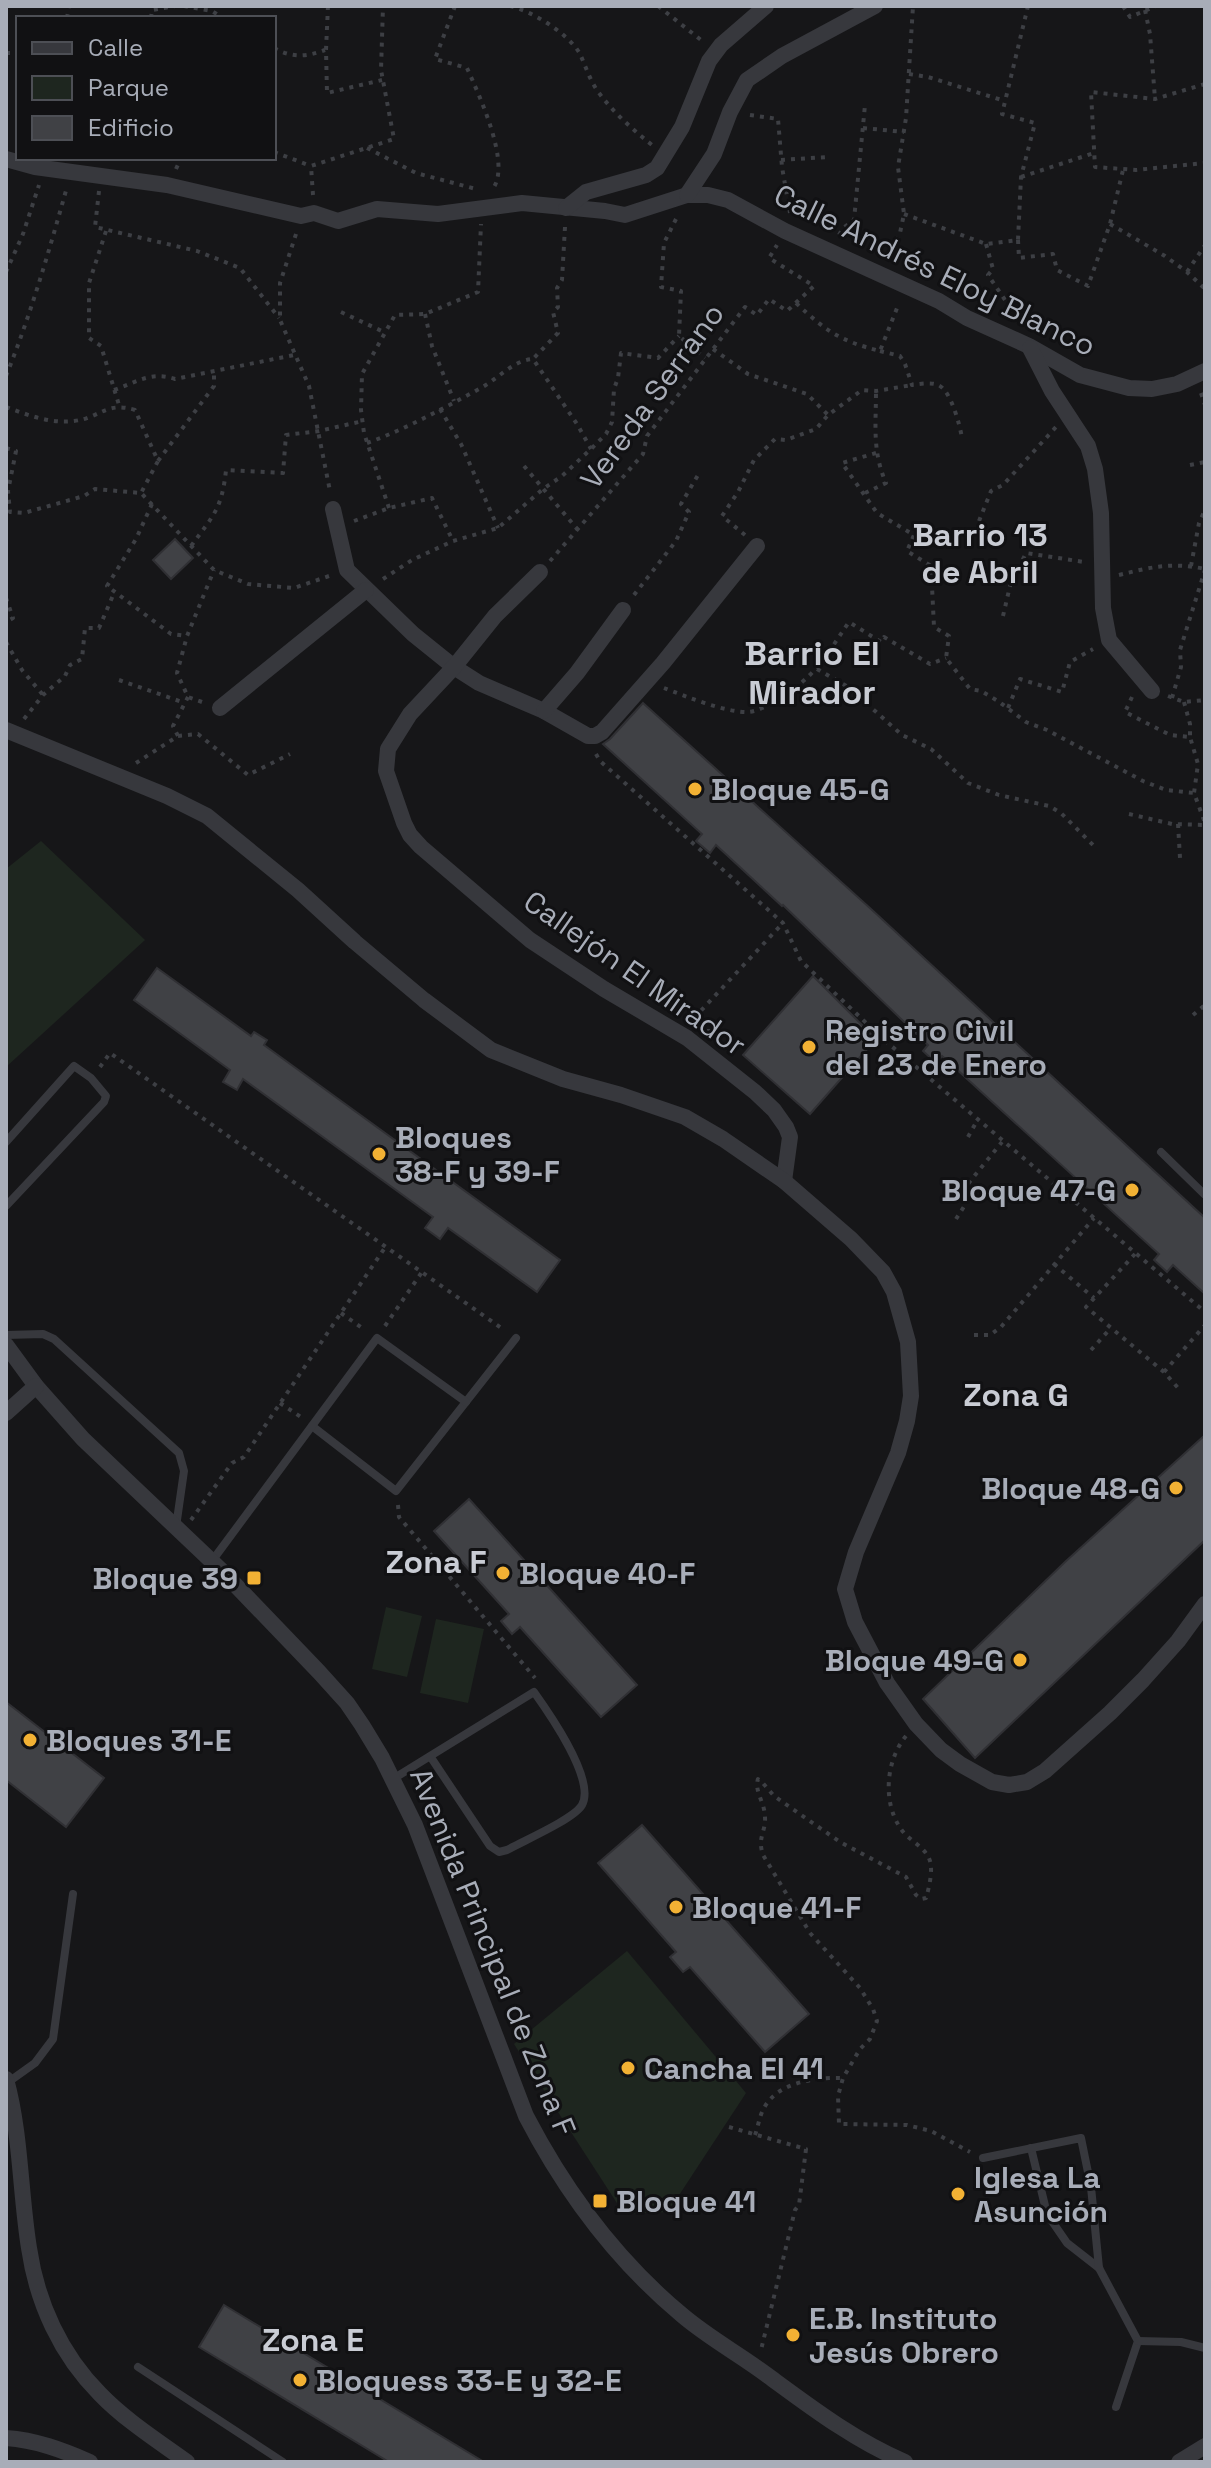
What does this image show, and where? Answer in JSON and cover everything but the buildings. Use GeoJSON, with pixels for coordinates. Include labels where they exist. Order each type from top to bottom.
{"type":"FeatureCollection","features":[{"type":"Feature","properties":{"kind":"street"},"geometry":{"type":"LineString","coordinates":[[566,208],[586,192],[646,175],[657,168],[682,127],[699,81],[716,52],[766,6]]}},
{"type":"Feature","properties":{"kind":"street"},"geometry":{"type":"LineString","coordinates":[[6,159],[44,169],[167,185],[338,221],[377,209],[438,214],[522,203],[625,215],[687,195],[714,154],[730,112],[747,80],[782,56],[875,6]]}},
{"type":"Feature","properties":{"kind":"street","name":"Calle Andrés Eloy Blanco"},"geometry":{"type":"LineString","coordinates":[[687,195],[708,195],[728,200],[785,231],[1029,346],[1080,375],[1129,388],[1152,389],[1177,384],[1205,371]]}},
{"type":"Feature","properties":{"kind":"street"},"geometry":{"type":"LineString","coordinates":[[1029,346],[1052,391],[1088,446],[1095,469],[1101,513],[1103,608],[1109,640],[1152,691]]}},
{"type":"Feature","properties":{"kind":"street"},"geometry":{"type":"LineString","coordinates":[[333,509],[347,570],[413,634],[479,683],[544,711],[586,735],[595,736],[647,681],[757,546]]}},
{"type":"Feature","properties":{"kind":"street","name":"Callejón El Mirador"},"geometry":{"type":"LineString","coordinates":[[540,572],[495,616],[454,667],[410,714],[388,749],[386,771],[410,835],[530,940],[708,1053],[774,1110],[790,1137],[784,1181]]}},
{"type":"Feature","properties":{"kind":"street"},"geometry":{"type":"LineString","coordinates":[[220,708],[366,590]]}},
{"type":"Feature","properties":{"kind":"street"},"geometry":{"type":"LineString","coordinates":[[544,711],[577,673],[623,610]]}},
{"type":"Feature","properties":{"kind":"street"},"geometry":{"type":"LineString","coordinates":[[9,732],[167,796],[207,816],[298,890],[413,991],[491,1050],[563,1079],[685,1117],[784,1181],[851,1239],[883,1272],[894,1292],[908,1342],[911,1396],[907,1421],[888,1481],[856,1552],[845,1589],[855,1622],[887,1683],[916,1724],[941,1750],[960,1764],[992,1782],[1009,1785],[1027,1782],[1055,1763],[1110,1713],[1178,1641],[1205,1604]]}},
{"type":"Feature","properties":{"kind":"street","name":"Avenida Principal de Zona F"},"geometry":{"type":"LineString","coordinates":[[6,1345],[36,1386],[83,1439],[212,1561],[347,1703],[382,1758],[415,1825],[526,2116],[557,2172],[597,2227],[681,2315],[838,2427],[905,2462]]}},
{"type":"Feature","properties":{"kind":"street"},"geometry":{"type":"LineString","coordinates":[[6,1413],[36,1386]]}},
{"type":"Feature","properties":{"kind":"street"},"geometry":{"type":"LineString","coordinates":[[6,2083],[17,2131],[29,2251],[42,2301],[55,2333],[100,2394],[187,2462]]}},
{"type":"Feature","properties":{"kind":"street"},"geometry":{"type":"LineString","coordinates":[[6,2438],[24,2439],[56,2448],[90,2462]]}},
{"type":"Feature","properties":{"kind":"street"},"geometry":{"type":"LineString","coordinates":[[1179,2462],[1205,2446]]}},
{"type":"Feature","properties":{"kind":"lane"},"geometry":{"type":"LineString","coordinates":[[6,1142],[71,1068],[77,1067],[91,1078],[106,1096],[104,1102],[7,1202]]}},
{"type":"Feature","properties":{"kind":"lane"},"geometry":{"type":"LineString","coordinates":[[1161,1152],[1205,1195]]}},
{"type":"Feature","properties":{"kind":"lane"},"geometry":{"type":"LineString","coordinates":[[6,1335],[43,1334],[54,1339],[179,1453],[184,1471],[179,1530]]}},
{"type":"Feature","properties":{"kind":"lane"},"geometry":{"type":"LineString","coordinates":[[212,1561],[377,1338],[466,1402]]}},
{"type":"Feature","properties":{"kind":"lane"},"geometry":{"type":"LineString","coordinates":[[312,1426],[396,1491],[516,1338]]}},
{"type":"Feature","properties":{"kind":"lane"},"geometry":{"type":"LineString","coordinates":[[393,1779],[430,1756],[534,1692],[552,1717],[579,1767],[585,1792],[584,1803],[575,1814],[499,1852],[490,1846],[430,1756]]}},
{"type":"Feature","properties":{"kind":"lane"},"geometry":{"type":"LineString","coordinates":[[6,2083],[35,2063],[53,2039],[73,1894]]}},
{"type":"Feature","properties":{"kind":"lane"},"geometry":{"type":"LineString","coordinates":[[983,2158],[1081,2138],[1091,2187],[1099,2268],[1138,2341],[1116,2407]]}},
{"type":"Feature","properties":{"kind":"lane"},"geometry":{"type":"LineString","coordinates":[[1031,2148],[1047,2214],[1067,2243],[1099,2268]]}},
{"type":"Feature","properties":{"kind":"lane"},"geometry":{"type":"LineString","coordinates":[[1138,2341],[1181,2342],[1205,2348]]}},
{"type":"Feature","properties":{"kind":"lane"},"geometry":{"type":"LineString","coordinates":[[138,2367],[283,2462]]}},
{"type":"Feature","properties":{"kind":"path"},"geometry":{"type":"LineString","coordinates":[[151,16],[152,10],[175,6]]}},
{"type":"Feature","properties":{"kind":"path"},"geometry":{"type":"LineString","coordinates":[[184,6],[212,11],[220,16]]}},
{"type":"Feature","properties":{"kind":"path"},"geometry":{"type":"LineString","coordinates":[[328,6],[327,93],[382,80]]}},
{"type":"Feature","properties":{"kind":"path"},"geometry":{"type":"LineString","coordinates":[[276,153],[311,166],[394,139],[382,80],[383,6]]}},
{"type":"Feature","properties":{"kind":"path"},"geometry":{"type":"LineString","coordinates":[[367,148],[416,173],[483,190],[495,187],[499,177],[493,134],[487,111],[467,68],[435,59],[455,6]]}},
{"type":"Feature","properties":{"kind":"path"},"geometry":{"type":"LineString","coordinates":[[510,6],[524,9],[565,35],[579,52],[597,91],[621,119],[666,157]]}},
{"type":"Feature","properties":{"kind":"path"},"geometry":{"type":"LineString","coordinates":[[658,6],[716,52]]}},
{"type":"Feature","properties":{"kind":"path"},"geometry":{"type":"LineString","coordinates":[[881,275],[900,233],[904,214],[898,167],[904,132],[913,6]]}},
{"type":"Feature","properties":{"kind":"path"},"geometry":{"type":"LineString","coordinates":[[1028,6],[1002,114],[1035,123],[1021,177],[1019,258],[1053,254],[1057,270],[1088,286],[1110,224],[1123,170]]}},
{"type":"Feature","properties":{"kind":"path"},"geometry":{"type":"LineString","coordinates":[[1123,6],[1130,17],[1156,6]]}},
{"type":"Feature","properties":{"kind":"path"},"geometry":{"type":"LineString","coordinates":[[1145,10],[1155,99]]}},
{"type":"Feature","properties":{"kind":"path"},"geometry":{"type":"LineString","coordinates":[[211,16],[212,11]]}},
{"type":"Feature","properties":{"kind":"path"},"geometry":{"type":"LineString","coordinates":[[276,49],[294,56],[309,56],[326,50]]}},
{"type":"Feature","properties":{"kind":"path"},"geometry":{"type":"LineString","coordinates":[[909,74],[1005,101]]}},
{"type":"Feature","properties":{"kind":"path"},"geometry":{"type":"LineString","coordinates":[[1205,84],[1155,99],[1091,92],[1095,167],[1123,170],[1205,163]]}},
{"type":"Feature","properties":{"kind":"path"},"geometry":{"type":"LineString","coordinates":[[831,251],[843,228],[854,220],[865,105]]}},
{"type":"Feature","properties":{"kind":"path"},"geometry":{"type":"LineString","coordinates":[[730,112],[778,119],[781,160],[792,220],[769,258],[814,286],[796,303],[821,327],[843,341],[900,356],[912,385]]}},
{"type":"Feature","properties":{"kind":"path"},"geometry":{"type":"LineString","coordinates":[[863,128],[904,132]]}},
{"type":"Feature","properties":{"kind":"path"},"geometry":{"type":"LineString","coordinates":[[1021,177],[1094,153]]}},
{"type":"Feature","properties":{"kind":"path"},"geometry":{"type":"LineString","coordinates":[[781,160],[827,157]]}},
{"type":"Feature","properties":{"kind":"path"},"geometry":{"type":"LineString","coordinates":[[280,320],[280,283],[308,215],[311,166]]}},
{"type":"Feature","properties":{"kind":"path"},"geometry":{"type":"LineString","coordinates":[[6,272],[23,234],[44,169]]}},
{"type":"Feature","properties":{"kind":"path"},"geometry":{"type":"LineString","coordinates":[[6,376],[46,265],[71,173]]}},
{"type":"Feature","properties":{"kind":"path"},"geometry":{"type":"LineString","coordinates":[[101,176],[95,227],[197,251],[240,268],[280,320],[309,386],[333,509]]}},
{"type":"Feature","properties":{"kind":"path"},"geometry":{"type":"LineString","coordinates":[[366,590],[412,560],[453,541],[498,528],[562,476],[606,434],[612,422],[621,353],[658,358],[679,336],[681,291],[661,287],[664,243],[687,195]]}},
{"type":"Feature","properties":{"kind":"path"},"geometry":{"type":"LineString","coordinates":[[367,443],[404,430],[482,388],[523,360],[533,359],[558,333],[553,312],[558,307],[557,288],[562,280],[566,208]]}},
{"type":"Feature","properties":{"kind":"path"},"geometry":{"type":"LineString","coordinates":[[389,508],[367,443],[362,374],[395,315],[425,314],[478,292],[481,210]]}},
{"type":"Feature","properties":{"kind":"path"},"geometry":{"type":"LineString","coordinates":[[904,214],[986,244],[1018,240]]}},
{"type":"Feature","properties":{"kind":"path"},"geometry":{"type":"LineString","coordinates":[[1110,224],[1187,272],[1205,289]]}},
{"type":"Feature","properties":{"kind":"path"},"geometry":{"type":"LineString","coordinates":[[106,231],[89,283],[89,338],[101,346],[119,405]]}},
{"type":"Feature","properties":{"kind":"path"},"geometry":{"type":"LineString","coordinates":[[986,244],[993,269],[988,275],[1005,300],[1015,328],[1029,346]]}},
{"type":"Feature","properties":{"kind":"path"},"geometry":{"type":"LineString","coordinates":[[1187,272],[1205,245]]}},
{"type":"Feature","properties":{"kind":"path"},"geometry":{"type":"LineString","coordinates":[[880,351],[906,286]]}},
{"type":"Feature","properties":{"kind":"path","name":"Vereda Serrano"},"geometry":{"type":"LineString","coordinates":[[540,572],[643,454],[647,436],[745,307],[757,315],[769,299],[787,311],[796,303]]}},
{"type":"Feature","properties":{"kind":"path"},"geometry":{"type":"LineString","coordinates":[[341,312],[386,333]]}},
{"type":"Feature","properties":{"kind":"path"},"geometry":{"type":"LineString","coordinates":[[425,314],[432,346],[454,401]]}},
{"type":"Feature","properties":{"kind":"path"},"geometry":{"type":"LineString","coordinates":[[679,336],[706,358]]}},
{"type":"Feature","properties":{"kind":"path"},"geometry":{"type":"LineString","coordinates":[[713,349],[748,374],[807,394],[828,415]]}},
{"type":"Feature","properties":{"kind":"path"},"geometry":{"type":"LineString","coordinates":[[114,390],[150,377],[163,375],[175,379],[294,355]]}},
{"type":"Feature","properties":{"kind":"path"},"geometry":{"type":"LineString","coordinates":[[533,359],[591,449]]}},
{"type":"Feature","properties":{"kind":"path"},"geometry":{"type":"LineString","coordinates":[[141,493],[158,461],[214,386],[214,372]]}},
{"type":"Feature","properties":{"kind":"path"},"geometry":{"type":"LineString","coordinates":[[757,546],[722,516],[754,460],[775,439],[786,440],[816,429],[828,415],[862,390],[936,383],[945,389],[960,423],[962,438]]}},
{"type":"Feature","properties":{"kind":"path"},"geometry":{"type":"LineString","coordinates":[[864,493],[886,483],[876,453],[876,391]]}},
{"type":"Feature","properties":{"kind":"path"},"geometry":{"type":"LineString","coordinates":[[6,407],[43,420],[76,421],[119,405],[135,410],[158,461]]}},
{"type":"Feature","properties":{"kind":"path"},"geometry":{"type":"LineString","coordinates":[[440,409],[461,444],[498,528]]}},
{"type":"Feature","properties":{"kind":"path"},"geometry":{"type":"LineString","coordinates":[[979,521],[991,491],[1003,485],[1068,413]]}},
{"type":"Feature","properties":{"kind":"path"},"geometry":{"type":"LineString","coordinates":[[191,546],[218,510],[226,470],[283,473],[286,435],[363,421]]}},
{"type":"Feature","properties":{"kind":"path"},"geometry":{"type":"LineString","coordinates":[[6,448],[16,451],[7,491],[10,512],[24,513],[84,496],[95,489],[141,493],[214,570],[248,584],[294,588],[347,570]]}},
{"type":"Feature","properties":{"kind":"path"},"geometry":{"type":"LineString","coordinates":[[876,453],[842,463],[877,513],[914,535],[907,551],[931,566],[934,627],[949,636],[946,658],[970,689],[981,691],[1026,722],[1143,781],[1166,790],[1194,793]]}},
{"type":"Feature","properties":{"kind":"path"},"geometry":{"type":"LineString","coordinates":[[1190,465],[1205,462]]}},
{"type":"Feature","properties":{"kind":"path"},"geometry":{"type":"LineString","coordinates":[[524,466],[578,530]]}},
{"type":"Feature","properties":{"kind":"path"},"geometry":{"type":"LineString","coordinates":[[623,610],[676,541],[689,512],[681,504],[698,475]]}},
{"type":"Feature","properties":{"kind":"path"},"geometry":{"type":"LineString","coordinates":[[337,528],[389,508],[432,498],[453,541]]}},
{"type":"Feature","properties":{"kind":"path"},"geometry":{"type":"LineString","coordinates":[[152,504],[136,539],[107,586],[171,634],[187,636]]}},
{"type":"Feature","properties":{"kind":"path"},"geometry":{"type":"LineString","coordinates":[[1191,566],[1199,523],[1205,510]]}},
{"type":"Feature","properties":{"kind":"path"},"geometry":{"type":"LineString","coordinates":[[1003,616],[1010,586],[1026,553],[1101,572],[1180,564],[1205,570],[1180,650],[1181,667],[1172,698]]}},
{"type":"Feature","properties":{"kind":"path"},"geometry":{"type":"LineString","coordinates":[[178,736],[173,726],[188,697],[177,673],[187,636],[214,570]]}},
{"type":"Feature","properties":{"kind":"path"},"geometry":{"type":"LineString","coordinates":[[9,732],[65,676],[70,665],[82,659],[85,628],[99,628],[114,592]]}},
{"type":"Feature","properties":{"kind":"path"},"geometry":{"type":"LineString","coordinates":[[6,598],[13,618],[6,622]]}},
{"type":"Feature","properties":{"kind":"path"},"geometry":{"type":"LineString","coordinates":[[647,681],[691,699],[747,712],[762,708],[801,684],[817,669],[849,622],[881,642],[884,637],[930,664],[946,658]]}},
{"type":"Feature","properties":{"kind":"path"},"geometry":{"type":"LineString","coordinates":[[1008,708],[1020,679],[1062,692],[1070,662],[1109,640]]}},
{"type":"Feature","properties":{"kind":"path"},"geometry":{"type":"LineString","coordinates":[[6,642],[22,670],[43,695]]}},
{"type":"Feature","properties":{"kind":"path"},"geometry":{"type":"LineString","coordinates":[[817,669],[848,687],[902,735],[931,749],[968,783],[999,795],[1049,806],[1061,813],[1096,848]]}},
{"type":"Feature","properties":{"kind":"path"},"geometry":{"type":"LineString","coordinates":[[119,680],[185,703]]}},
{"type":"Feature","properties":{"kind":"path"},"geometry":{"type":"LineString","coordinates":[[1190,737],[1170,735],[1125,712],[1138,685],[1184,702],[1205,700]]}},
{"type":"Feature","properties":{"kind":"path"},"geometry":{"type":"LineString","coordinates":[[1129,814],[1178,824],[1205,824],[1194,793],[1198,764],[1184,702]]}},
{"type":"Feature","properties":{"kind":"path"},"geometry":{"type":"LineString","coordinates":[[125,779],[138,761],[178,736],[198,734],[248,775],[290,754]]}},
{"type":"Feature","properties":{"kind":"path"},"geometry":{"type":"LineString","coordinates":[[586,735],[600,761],[783,923],[801,961],[882,1038],[1205,1312]]}},
{"type":"Feature","properties":{"kind":"path"},"geometry":{"type":"LineString","coordinates":[[1196,776],[1205,774]]}},
{"type":"Feature","properties":{"kind":"path"},"geometry":{"type":"LineString","coordinates":[[1178,824],[1180,858]]}},
{"type":"Feature","properties":{"kind":"path"},"geometry":{"type":"LineString","coordinates":[[708,1053],[709,1029],[696,1016],[783,923]]}},
{"type":"Feature","properties":{"kind":"path"},"geometry":{"type":"LineString","coordinates":[[1193,1015],[1205,1005]]}},
{"type":"Feature","properties":{"kind":"path"},"geometry":{"type":"LineString","coordinates":[[91,1078],[110,1053],[516,1338]]}},
{"type":"Feature","properties":{"kind":"path"},"geometry":{"type":"LineString","coordinates":[[968,1137],[978,1119]]}},
{"type":"Feature","properties":{"kind":"path"},"geometry":{"type":"LineString","coordinates":[[956,1219],[965,1205],[963,1190],[1003,1141]]}},
{"type":"Feature","properties":{"kind":"path"},"geometry":{"type":"LineString","coordinates":[[974,1335],[990,1335],[1001,1327],[1094,1218]]}},
{"type":"Feature","properties":{"kind":"path"},"geometry":{"type":"LineString","coordinates":[[179,1530],[232,1463],[244,1457],[386,1246]]}},
{"type":"Feature","properties":{"kind":"path"},"geometry":{"type":"LineString","coordinates":[[1135,1254],[1086,1307],[1164,1372],[1179,1389]]}},
{"type":"Feature","properties":{"kind":"path"},"geometry":{"type":"LineString","coordinates":[[1054,1264],[1094,1298]]}},
{"type":"Feature","properties":{"kind":"path"},"geometry":{"type":"LineString","coordinates":[[341,1313],[377,1338],[422,1272]]}},
{"type":"Feature","properties":{"kind":"path"},"geometry":{"type":"LineString","coordinates":[[1164,1372],[1205,1325]]}},
{"type":"Feature","properties":{"kind":"path"},"geometry":{"type":"LineString","coordinates":[[1091,1350],[1110,1329]]}},
{"type":"Feature","properties":{"kind":"path"},"geometry":{"type":"LineString","coordinates":[[280,1403],[312,1426]]}},
{"type":"Feature","properties":{"kind":"path"},"geometry":{"type":"LineString","coordinates":[[396,1491],[399,1517],[535,1676],[534,1692]]}},
{"type":"Feature","properties":{"kind":"path"},"geometry":{"type":"LineString","coordinates":[[916,1724],[896,1748],[889,1789],[900,1828],[930,1859],[926,1898],[916,1895],[906,1877],[854,1852],[774,1796],[758,1779],[755,1781],[765,1817],[759,1840],[763,1855],[810,1933],[860,1988],[877,2021],[870,2039],[855,2056],[843,2078],[838,2096],[839,2124],[907,2125],[931,2131],[983,2158]]}},
{"type":"Feature","properties":{"kind":"path"},"geometry":{"type":"LineString","coordinates":[[755,2135],[763,2110],[777,2094],[792,2085],[821,2077],[843,2078]]}},
{"type":"Feature","properties":{"kind":"path"},"geometry":{"type":"LineString","coordinates":[[729,2127],[806,2149],[799,2205],[795,2210],[757,2368]]}},
{"type":"Feature","properties":{"kind":"green space"},"geometry":{"type":"Polygon","coordinates":[[[41,841],[145,940],[6,1067],[6,869],[41,841]]]}},
{"type":"Feature","properties":{"kind":"green space"},"geometry":{"type":"Polygon","coordinates":[[[386,1607],[422,1616],[407,1677],[372,1669],[386,1607]]]}},
{"type":"Feature","properties":{"kind":"green space"},"geometry":{"type":"Polygon","coordinates":[[[436,1619],[484,1629],[468,1703],[420,1693],[436,1619]]]}},
{"type":"Feature","properties":{"kind":"green space","name":"Cancha El 41"},"geometry":{"type":"Polygon","coordinates":[[[627,1951],[746,2093],[668,2212],[624,2214],[514,2044],[627,1951]]]}},
{"type":"Feature","properties":{"kind":"place","name":"Bloque 45-G"},"geometry":{"type":"Point","coordinates":[695,789]}},
{"type":"Feature","properties":{"kind":"place","name":"Registro Civil del 23 de Enero"},"geometry":{"type":"Point","coordinates":[809,1047]}},
{"type":"Feature","properties":{"kind":"place","name":"Bloques 38-F y 39-F"},"geometry":{"type":"Point","coordinates":[379,1154]}},
{"type":"Feature","properties":{"kind":"place","name":"Bloque 47-G"},"geometry":{"type":"Point","coordinates":[1132,1190]}},
{"type":"Feature","properties":{"kind":"place","name":"Bloque 48-G"},"geometry":{"type":"Point","coordinates":[1176,1488]}},
{"type":"Feature","properties":{"kind":"place","name":"Bloque 40-F"},"geometry":{"type":"Point","coordinates":[503,1573]}},
{"type":"Feature","properties":{"kind":"place","name":"Bloque 39"},"geometry":{"type":"Point","coordinates":[254,1578]}},
{"type":"Feature","properties":{"kind":"place","name":"Bloque 49-G"},"geometry":{"type":"Point","coordinates":[1020,1660]}},
{"type":"Feature","properties":{"kind":"place","name":"Bloques 31-E"},"geometry":{"type":"Point","coordinates":[30,1740]}},
{"type":"Feature","properties":{"kind":"place","name":"Bloque 41-F"},"geometry":{"type":"Point","coordinates":[676,1907]}},
{"type":"Feature","properties":{"kind":"place","name":"Cancha El 41"},"geometry":{"type":"Point","coordinates":[628,2068]}},
{"type":"Feature","properties":{"kind":"place","name":"Iglesa La Asunción"},"geometry":{"type":"Point","coordinates":[958,2194]}},
{"type":"Feature","properties":{"kind":"place","name":"Bloque 41"},"geometry":{"type":"Point","coordinates":[600,2201]}},
{"type":"Feature","properties":{"kind":"place","name":"E.B. Instituto Jesús Obrero"},"geometry":{"type":"Point","coordinates":[793,2335]}},
{"type":"Feature","properties":{"kind":"place","name":"Bloquess 33-E y 32-E"},"geometry":{"type":"Point","coordinates":[300,2380]}},
{"type":"Feature","properties":{"kind":"district","name":"Barrio 13 de Abril"},"geometry":{"type":"Point","coordinates":[980,554]}},
{"type":"Feature","properties":{"kind":"district","name":"Barrio El Mirador"},"geometry":{"type":"Point","coordinates":[812,672]}},
{"type":"Feature","properties":{"kind":"district","name":"Zona G"},"geometry":{"type":"Point","coordinates":[1016,1395]}},
{"type":"Feature","properties":{"kind":"district","name":"Zona F"},"geometry":{"type":"Point","coordinates":[436,1562]}},
{"type":"Feature","properties":{"kind":"district","name":"Zona E"},"geometry":{"type":"Point","coordinates":[313,2340]}}]}
